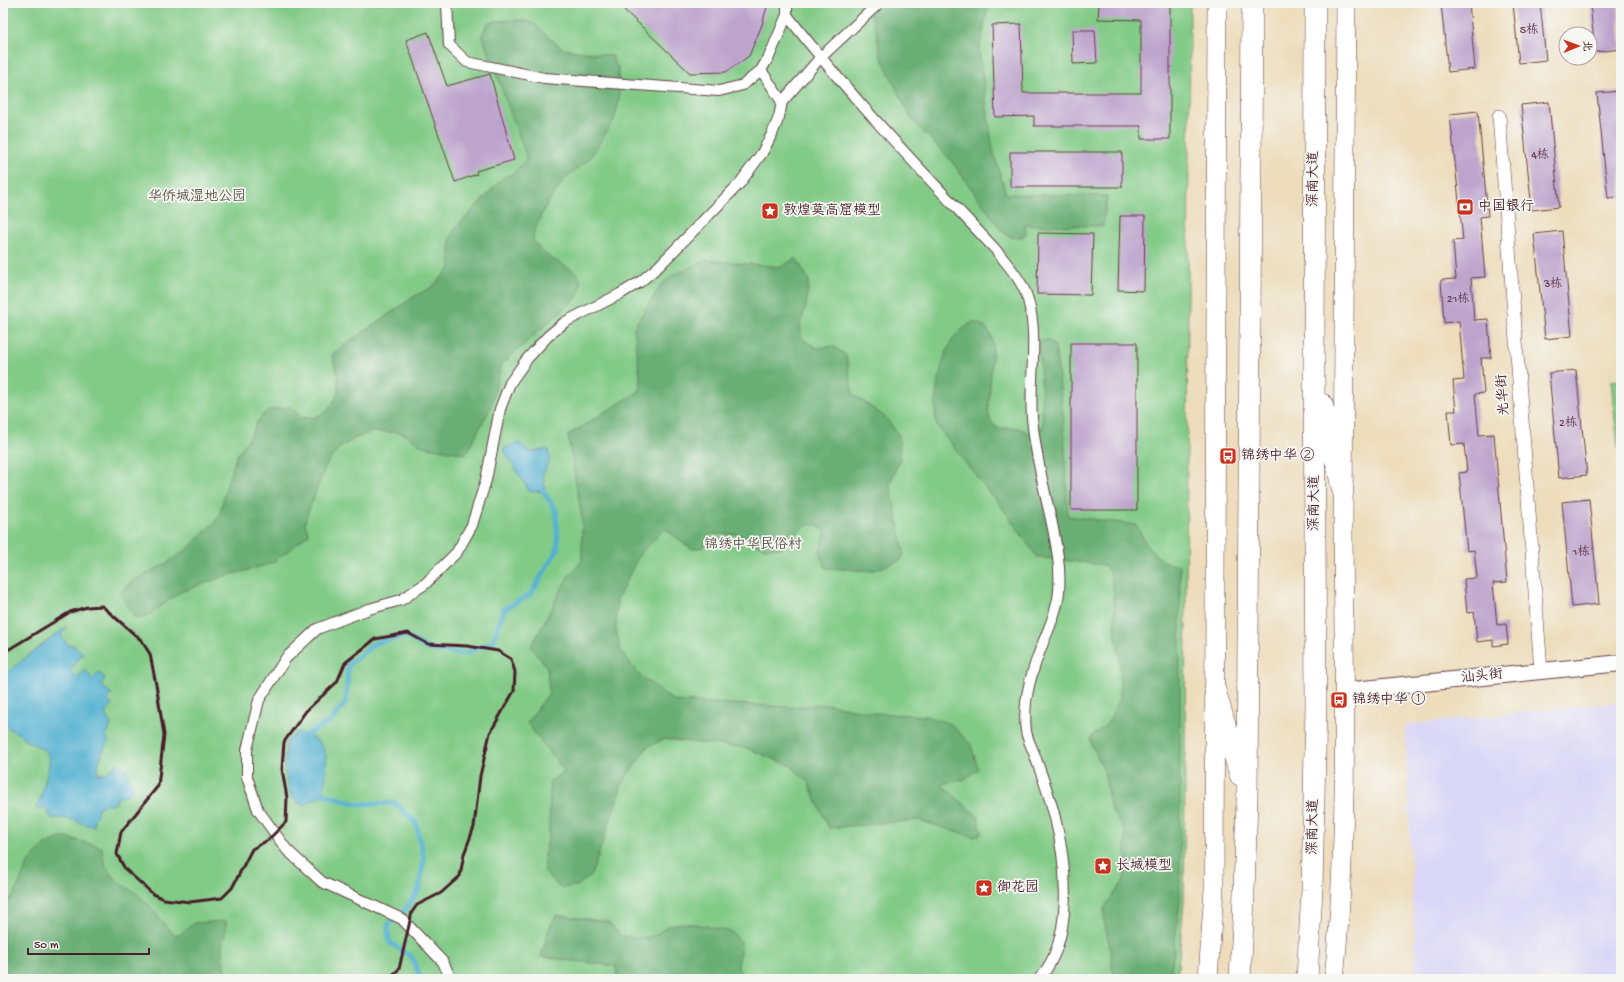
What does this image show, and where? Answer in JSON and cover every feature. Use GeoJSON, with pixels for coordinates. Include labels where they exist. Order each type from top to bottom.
{"type":"FeatureCollection","features":[{"type":"Feature","properties":{"kind":"main road"},"geometry":{"type":"LineString","coordinates":[[1208,979],[1214,889],[1217,3]]}},
{"type":"Feature","properties":{"kind":"main road"},"geometry":{"type":"LineString","coordinates":[[1240,979],[1247,799],[1252,3]]}},
{"type":"Feature","properties":{"kind":"main road","name":"深南大道"},"geometry":{"type":"LineString","coordinates":[[1307,979],[1312,890],[1316,705],[1314,370],[1315,3]]}},
{"type":"Feature","properties":{"kind":"main road"},"geometry":{"type":"LineString","coordinates":[[1334,979],[1344,837],[1343,491],[1346,3]]}},
{"type":"Feature","properties":{"kind":"main road"},"geometry":{"type":"LineString","coordinates":[[1314,370],[1343,491]]}},
{"type":"Feature","properties":{"kind":"main road"},"geometry":{"type":"LineString","coordinates":[[1215,690],[1247,799]]}},
{"type":"Feature","properties":{"kind":"street"},"geometry":{"type":"LineString","coordinates":[[447,3],[449,46],[467,62],[544,78],[719,91],[742,85],[761,70],[769,56],[787,15],[787,3]]}},
{"type":"Feature","properties":{"kind":"street"},"geometry":{"type":"LineString","coordinates":[[451,979],[443,962],[402,919],[322,882],[287,850],[258,810],[247,777],[247,750],[259,700],[286,658],[317,630],[369,609],[401,600],[425,584],[457,552],[472,525],[486,480],[500,409],[510,383],[527,359],[548,336],[565,322],[620,294],[640,282],[659,266],[744,178],[762,153],[772,134],[779,117],[782,102],[820,58],[879,3]]}},
{"type":"Feature","properties":{"kind":"street"},"geometry":{"type":"LineString","coordinates":[[787,15],[820,58],[996,249],[1016,275],[1028,298],[1034,331],[1032,417],[1040,470],[1059,559],[1059,592],[1051,623],[1036,660],[1029,683],[1026,731],[1055,818],[1062,858],[1065,915],[1058,943],[1048,969],[1039,979]]}},
{"type":"Feature","properties":{"kind":"street"},"geometry":{"type":"LineString","coordinates":[[761,70],[782,102]]}},
{"type":"Feature","properties":{"kind":"street","name":"光华街"},"geometry":{"type":"LineString","coordinates":[[1499,116],[1541,671]]}},
{"type":"Feature","properties":{"kind":"street","name":"汕头街"},"geometry":{"type":"LineString","coordinates":[[1344,691],[1621,663]]}},
{"type":"Feature","properties":{"kind":"shaded area"},"geometry":{"type":"Polygon","coordinates":[[[1621,702],[1621,979],[1414,979],[1416,970],[1405,725],[1621,702]]]}},
{"type":"Feature","properties":{"kind":"green space","name":"锦绣中华民俗村"},"geometry":{"type":"Polygon","coordinates":[[[3,3],[1190,3],[1184,901],[1177,979],[3,979],[3,3]]]}},
{"type":"Feature","properties":{"kind":"green space"},"geometry":{"type":"Polygon","coordinates":[[[867,3],[989,3],[979,51],[993,150],[1006,194],[1107,196],[1103,226],[1025,225],[1026,233],[1024,236],[1017,238],[1012,237],[1002,231],[950,159],[911,119],[880,54],[876,31],[867,3]]]}},
{"type":"Feature","properties":{"kind":"green space"},"geometry":{"type":"Polygon","coordinates":[[[524,20],[535,24],[549,38],[564,49],[613,56],[613,61],[618,67],[619,101],[614,120],[590,158],[565,179],[554,194],[544,209],[534,232],[533,240],[542,251],[573,271],[578,276],[580,288],[577,297],[501,365],[491,407],[466,454],[422,446],[404,434],[396,432],[371,432],[354,439],[339,448],[325,467],[306,518],[305,524],[309,534],[274,562],[228,575],[180,592],[150,614],[143,617],[134,617],[120,593],[131,582],[165,564],[186,550],[215,522],[220,514],[228,480],[237,455],[251,435],[257,422],[263,415],[269,410],[291,407],[302,418],[315,417],[329,408],[337,397],[338,391],[338,377],[332,354],[415,296],[432,287],[450,268],[450,241],[454,230],[504,177],[512,174],[526,160],[526,155],[482,35],[487,24],[495,21],[524,20]]]}},
{"type":"Feature","properties":{"kind":"green space"},"geometry":{"type":"Polygon","coordinates":[[[796,258],[809,280],[806,307],[800,325],[802,339],[817,348],[833,346],[846,355],[853,394],[885,417],[899,435],[900,459],[890,483],[904,552],[901,560],[872,571],[826,568],[819,553],[826,532],[816,524],[804,526],[783,548],[765,548],[737,534],[710,534],[703,547],[692,549],[665,529],[639,555],[617,600],[616,629],[620,649],[638,674],[674,701],[791,707],[827,704],[875,713],[926,716],[951,724],[971,745],[978,769],[965,779],[941,784],[978,817],[982,833],[974,837],[918,820],[829,828],[808,782],[791,766],[746,748],[664,739],[647,747],[623,782],[591,876],[577,886],[560,888],[545,872],[544,856],[549,836],[550,781],[565,772],[527,723],[549,693],[547,667],[531,647],[568,577],[582,561],[582,519],[568,435],[638,392],[641,384],[634,327],[661,285],[671,276],[707,260],[781,267],[796,258]]]}},
{"type":"Feature","properties":{"kind":"green space"},"geometry":{"type":"Polygon","coordinates":[[[974,321],[989,332],[992,339],[993,344],[988,413],[992,424],[998,428],[1017,428],[1024,430],[1027,433],[1043,427],[1039,341],[1048,340],[1055,346],[1063,411],[1068,516],[1136,525],[1146,544],[1157,556],[1170,564],[1180,565],[1180,902],[1170,979],[1113,979],[1111,952],[1104,921],[1104,908],[1123,882],[1126,869],[1125,832],[1111,809],[1104,770],[1092,746],[1090,738],[1107,724],[1120,699],[1120,660],[1115,631],[1114,594],[1110,572],[1104,565],[1037,557],[996,499],[991,495],[937,426],[935,417],[936,394],[945,357],[955,336],[974,321]]]}},
{"type":"Feature","properties":{"kind":"green space"},"geometry":{"type":"Polygon","coordinates":[[[1621,380],[1621,449],[1618,449],[1611,381],[1621,380]]]}},
{"type":"Feature","properties":{"kind":"green space"},"geometry":{"type":"Polygon","coordinates":[[[61,838],[69,838],[102,847],[103,858],[110,873],[142,898],[175,935],[179,935],[194,923],[226,921],[226,932],[222,950],[227,979],[9,979],[3,961],[3,908],[15,893],[28,863],[45,844],[61,838]]]}},
{"type":"Feature","properties":{"kind":"green space"},"geometry":{"type":"Polygon","coordinates":[[[557,915],[608,922],[621,936],[643,938],[651,937],[669,926],[681,923],[703,925],[732,932],[741,942],[738,968],[744,979],[617,979],[616,966],[541,957],[550,926],[557,915]]]}},
{"type":"Feature","properties":{"kind":"water"},"geometry":{"type":"Polygon","coordinates":[[[518,443],[531,452],[548,449],[550,459],[543,474],[545,488],[543,491],[530,492],[503,449],[518,443]]]}},
{"type":"Feature","properties":{"kind":"water"},"geometry":{"type":"Polygon","coordinates":[[[67,626],[61,636],[69,646],[72,644],[83,653],[69,672],[77,677],[85,670],[93,679],[99,673],[105,678],[101,685],[112,694],[107,699],[112,705],[105,713],[111,725],[106,737],[109,742],[104,748],[100,757],[98,774],[106,773],[118,763],[125,769],[128,777],[133,782],[132,789],[124,797],[117,797],[116,803],[110,806],[107,803],[98,808],[97,815],[94,818],[94,827],[70,819],[52,818],[43,806],[39,811],[36,807],[40,799],[49,766],[48,756],[41,748],[24,740],[24,737],[8,728],[3,723],[3,675],[67,626]]]}},
{"type":"Feature","properties":{"kind":"water"},"geometry":{"type":"Polygon","coordinates":[[[298,732],[310,736],[318,742],[326,755],[324,794],[303,806],[291,797],[284,768],[286,742],[298,732]]]}},
{"type":"Feature","properties":{"kind":"building"},"geometry":{"type":"Polygon","coordinates":[[[617,3],[768,3],[762,25],[749,56],[726,72],[690,73],[617,3]]]}},
{"type":"Feature","properties":{"kind":"building"},"geometry":{"type":"Polygon","coordinates":[[[1099,3],[1170,3],[1170,139],[1141,139],[1141,126],[1034,126],[1034,116],[995,117],[992,25],[1021,24],[1023,93],[1141,93],[1141,20],[1098,19],[1099,3]]]}},
{"type":"Feature","properties":{"kind":"building"},"geometry":{"type":"Polygon","coordinates":[[[1441,3],[1469,3],[1475,69],[1448,72],[1441,3]]]}},
{"type":"Feature","properties":{"kind":"building"},"geometry":{"type":"Polygon","coordinates":[[[1513,3],[1540,3],[1546,60],[1519,63],[1513,3]]]}},
{"type":"Feature","properties":{"kind":"building"},"geometry":{"type":"Polygon","coordinates":[[[1590,3],[1618,3],[1621,49],[1598,52],[1598,26],[1592,26],[1590,3]]]}},
{"type":"Feature","properties":{"kind":"building"},"geometry":{"type":"Polygon","coordinates":[[[1072,30],[1095,30],[1097,63],[1073,64],[1072,30]]]}},
{"type":"Feature","properties":{"kind":"building"},"geometry":{"type":"Polygon","coordinates":[[[428,32],[447,86],[490,74],[514,160],[476,171],[477,174],[455,182],[406,40],[428,32]]]}},
{"type":"Feature","properties":{"kind":"building"},"geometry":{"type":"Polygon","coordinates":[[[1621,91],[1621,197],[1608,198],[1597,93],[1621,91]]]}},
{"type":"Feature","properties":{"kind":"building"},"geometry":{"type":"Polygon","coordinates":[[[1549,102],[1559,207],[1532,210],[1521,105],[1549,102]]]}},
{"type":"Feature","properties":{"kind":"building"},"geometry":{"type":"Polygon","coordinates":[[[1478,111],[1488,216],[1480,217],[1485,277],[1471,278],[1474,320],[1488,319],[1491,358],[1481,358],[1484,393],[1475,394],[1479,435],[1494,434],[1507,582],[1493,583],[1497,625],[1506,624],[1508,644],[1493,646],[1493,640],[1477,642],[1474,612],[1467,613],[1464,579],[1477,578],[1474,550],[1467,551],[1459,473],[1467,472],[1464,444],[1451,445],[1448,411],[1456,411],[1453,381],[1464,380],[1459,321],[1444,323],[1441,280],[1456,279],[1453,241],[1463,240],[1450,114],[1478,111]]]}},
{"type":"Feature","properties":{"kind":"building"},"geometry":{"type":"Polygon","coordinates":[[[1010,152],[1122,152],[1122,187],[1010,187],[1010,152]]]}},
{"type":"Feature","properties":{"kind":"building"},"geometry":{"type":"Polygon","coordinates":[[[1120,216],[1145,216],[1144,291],[1118,290],[1120,216]]]}},
{"type":"Feature","properties":{"kind":"building"},"geometry":{"type":"Polygon","coordinates":[[[1562,231],[1572,336],[1545,339],[1534,234],[1562,231]]]}},
{"type":"Feature","properties":{"kind":"building"},"geometry":{"type":"Polygon","coordinates":[[[1038,233],[1093,234],[1091,295],[1037,294],[1038,233]]]}},
{"type":"Feature","properties":{"kind":"building"},"geometry":{"type":"Polygon","coordinates":[[[1071,343],[1137,343],[1137,510],[1071,510],[1071,343]]]}},
{"type":"Feature","properties":{"kind":"building"},"geometry":{"type":"Polygon","coordinates":[[[1576,370],[1587,475],[1559,478],[1549,373],[1576,370]]]}},
{"type":"Feature","properties":{"kind":"building"},"geometry":{"type":"Polygon","coordinates":[[[1589,499],[1599,604],[1572,607],[1562,502],[1589,499]]]}},
{"type":"Feature","properties":{"kind":"waterway"},"geometry":{"type":"LineString","coordinates":[[306,735],[331,721],[346,702],[348,665],[375,643],[406,636],[430,650],[464,654],[493,642],[504,609],[531,594],[558,548],[556,511],[543,491]]}},
{"type":"Feature","properties":{"kind":"waterway"},"geometry":{"type":"LineString","coordinates":[[324,794],[357,804],[395,803],[416,823],[424,859],[419,890],[405,910],[388,925],[389,942],[412,957],[420,977],[419,979]]}},
{"type":"Feature","properties":{"kind":"railway"},"geometry":{"type":"LineString","coordinates":[[3,653],[70,612],[87,607],[102,606],[141,640],[150,654],[164,735],[158,786],[121,832],[117,854],[125,869],[153,894],[164,899],[190,902],[222,898],[232,888],[252,849],[268,840],[286,822],[287,798],[282,769],[284,742],[306,711],[337,682],[345,663],[375,639],[408,633],[428,644],[467,646],[498,651],[511,659],[515,672],[514,691],[490,733],[480,776],[474,827],[464,854],[460,876],[441,893],[417,905],[412,912],[399,969],[388,979]]}},
{"type":"Feature","properties":{"kind":"place","name":"中国银行"},"geometry":{"type":"Point","coordinates":[1465,207]}},
{"type":"Feature","properties":{"kind":"place","name":"敦煌莫高窟模型"},"geometry":{"type":"Point","coordinates":[770,211]}},
{"type":"Feature","properties":{"kind":"place","name":"锦绣中华 ②"},"geometry":{"type":"Point","coordinates":[1228,456]}},
{"type":"Feature","properties":{"kind":"place","name":"锦绣中华 ①"},"geometry":{"type":"Point","coordinates":[1339,700]}},
{"type":"Feature","properties":{"kind":"place","name":"长城模型"},"geometry":{"type":"Point","coordinates":[1103,866]}},
{"type":"Feature","properties":{"kind":"place","name":"御花园"},"geometry":{"type":"Point","coordinates":[984,888]}},
{"type":"Feature","properties":{"kind":"park label","name":"华侨城湿地公园"},"geometry":{"type":"Point","coordinates":[197,197]}}]}
